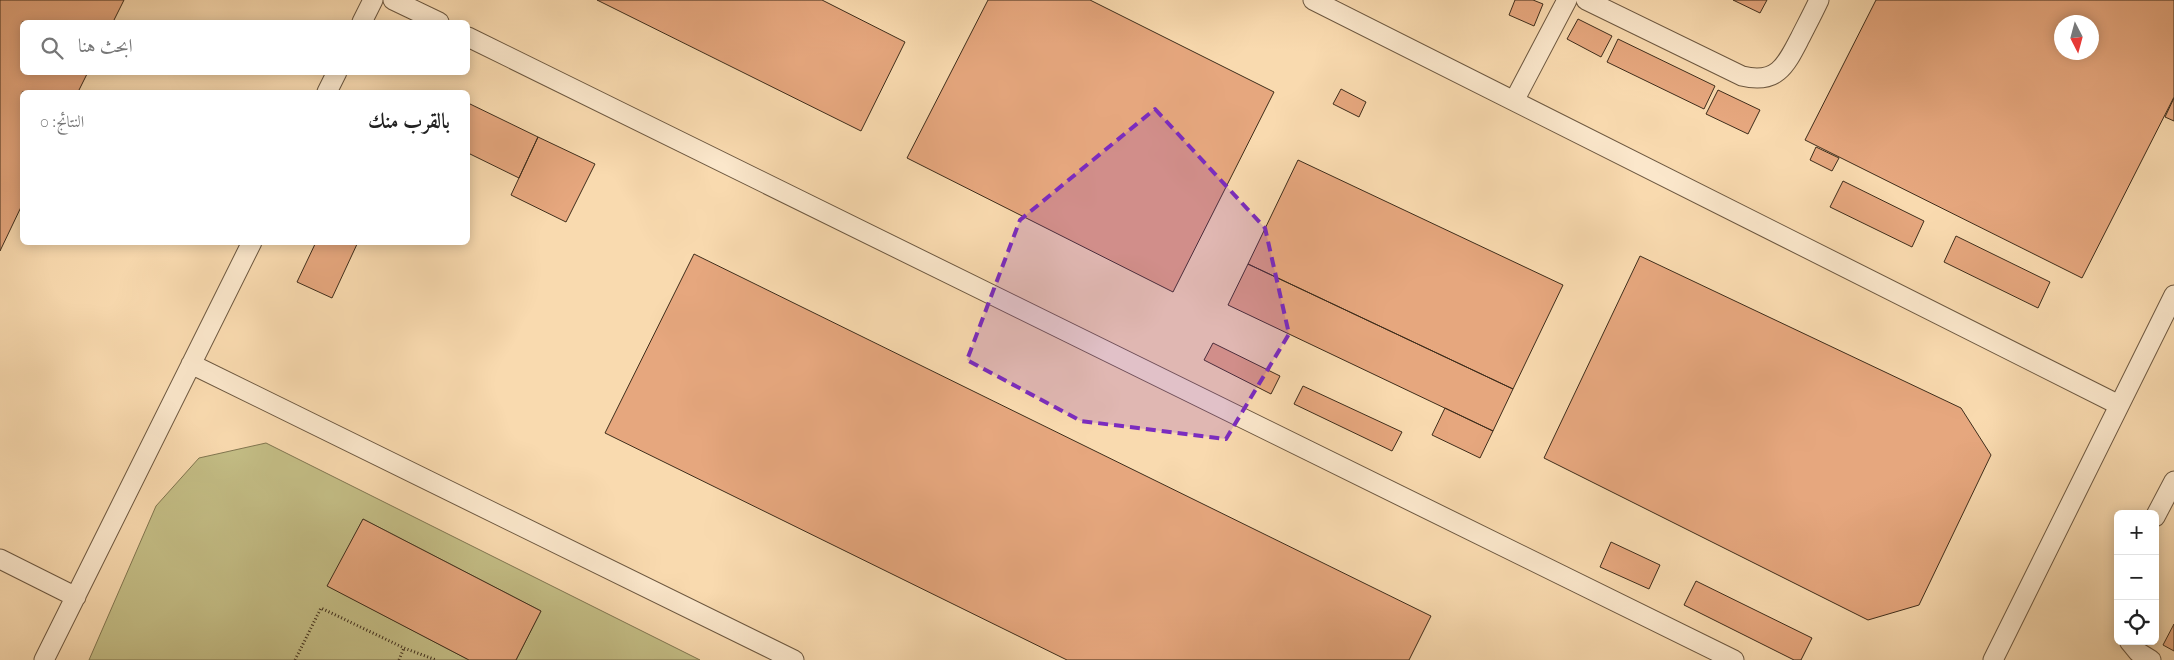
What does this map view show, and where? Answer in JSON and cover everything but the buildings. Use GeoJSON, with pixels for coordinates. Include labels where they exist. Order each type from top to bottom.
{"type":"FeatureCollection","features":[{"type":"Feature","properties":{"kind":"lane"},"geometry":{"type":"LineString","coordinates":[[363,20],[373,0]]}},
{"type":"Feature","properties":{"kind":"lane"},"geometry":{"type":"LineString","coordinates":[[393,0],[434,20]]}},
{"type":"Feature","properties":{"kind":"lane"},"geometry":{"type":"LineString","coordinates":[[1312,0],[2119,405]]}},
{"type":"Feature","properties":{"kind":"lane"},"geometry":{"type":"LineString","coordinates":[[1514,101],[1567,0]]}},
{"type":"Feature","properties":{"kind":"lane"},"geometry":{"type":"LineString","coordinates":[[1586,0],[1742,76],[1754,79],[1767,78],[1779,72],[1787,63],[1819,0]]}},
{"type":"Feature","properties":{"kind":"lane"},"geometry":{"type":"LineString","coordinates":[[470,38],[1734,660]]}},
{"type":"Feature","properties":{"kind":"lane"},"geometry":{"type":"LineString","coordinates":[[328,90],[336,75]]}},
{"type":"Feature","properties":{"kind":"lane"},"geometry":{"type":"LineString","coordinates":[[44,660],[251,245]]}},
{"type":"Feature","properties":{"kind":"lane"},"geometry":{"type":"LineString","coordinates":[[1993,660],[2174,295]]}},
{"type":"Feature","properties":{"kind":"lane"},"geometry":{"type":"LineString","coordinates":[[192,364],[794,660]]}},
{"type":"Feature","properties":{"kind":"lane"},"geometry":{"type":"LineString","coordinates":[[2159,510],[2174,481]]}},
{"type":"Feature","properties":{"kind":"lane"},"geometry":{"type":"LineString","coordinates":[[0,560],[76,597]]}},
{"type":"Feature","properties":{"kind":"lane"},"geometry":{"type":"LineString","coordinates":[[2132,645],[2138,652],[2151,660]]}},
{"type":"Feature","properties":{"kind":"path"},"geometry":{"type":"LineString","coordinates":[[295,660],[320,608],[404,648],[436,660]]}},
{"type":"Feature","properties":{"kind":"path"},"geometry":{"type":"LineString","coordinates":[[399,660],[404,648]]}},
{"type":"Feature","properties":{"kind":"highlighted area"},"geometry":{"type":"Polygon","coordinates":[[[1155,109],[1265,228],[1289,334],[1226,439],[1081,421],[967,360],[1020,220],[1155,109]]]}},
{"type":"Feature","properties":{"kind":"shaded area"},"geometry":{"type":"Polygon","coordinates":[[[266,443],[700,660],[516,660],[541,611],[363,519],[328,586],[469,660],[89,660],[156,506],[199,458],[266,443]]]}}]}
